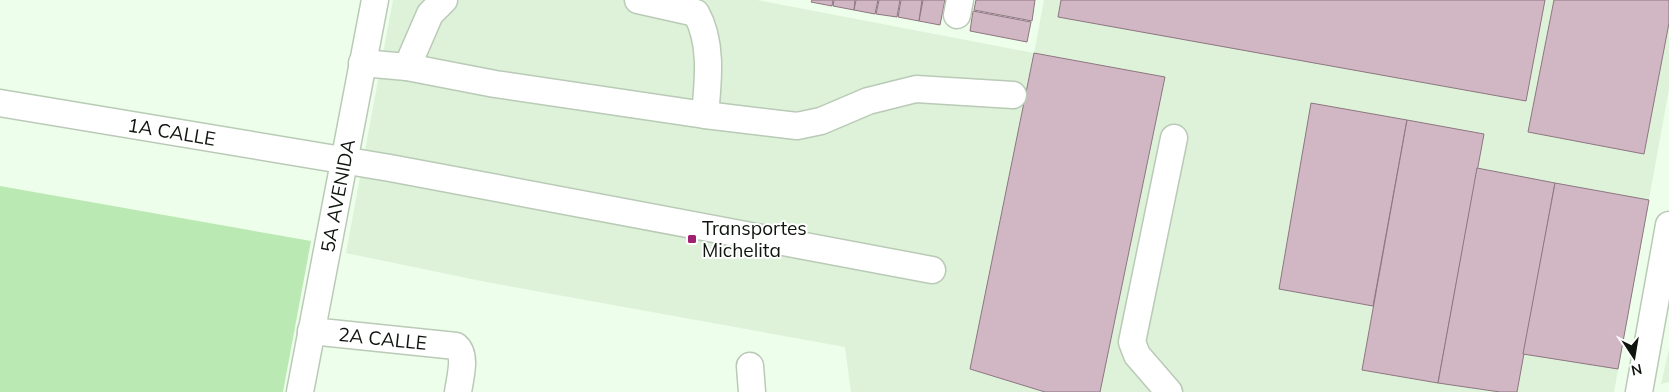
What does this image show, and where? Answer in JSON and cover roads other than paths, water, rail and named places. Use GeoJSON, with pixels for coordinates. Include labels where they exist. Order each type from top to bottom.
{"type":"FeatureCollection","features":[{"type":"Feature","properties":{"kind":"street"},"geometry":{"type":"LineString","coordinates":[[406,67],[430,14],[444,0]]}},
{"type":"Feature","properties":{"kind":"street"},"geometry":{"type":"LineString","coordinates":[[638,0],[696,13],[704,27],[708,75],[705,115]]}},
{"type":"Feature","properties":{"kind":"street","name":"5A AVENIDA"},"geometry":{"type":"LineString","coordinates":[[300,392],[362,63],[371,1]]}},
{"type":"Feature","properties":{"kind":"street"},"geometry":{"type":"LineString","coordinates":[[362,63],[406,67],[495,84],[705,115],[797,126],[821,121],[868,101],[916,89],[1013,95]]}},
{"type":"Feature","properties":{"kind":"street","name":"1A CALLE"},"geometry":{"type":"LineString","coordinates":[[0,103],[343,162],[400,170],[932,270]]}},
{"type":"Feature","properties":{"kind":"street"},"geometry":{"type":"LineString","coordinates":[[1168,392],[1137,355],[1132,342],[1174,138]]}},
{"type":"Feature","properties":{"kind":"street"},"geometry":{"type":"LineString","coordinates":[[1639,392],[1669,225]]}},
{"type":"Feature","properties":{"kind":"street","name":"2A CALLE"},"geometry":{"type":"LineString","coordinates":[[311,331],[456,346],[462,356],[458,392]]}},
{"type":"Feature","properties":{"kind":"street"},"geometry":{"type":"LineString","coordinates":[[750,366],[752,392]]}},
{"type":"Feature","properties":{"kind":"place","name":"Transportes Michelita"},"geometry":{"type":"Point","coordinates":[692,239]}}]}
